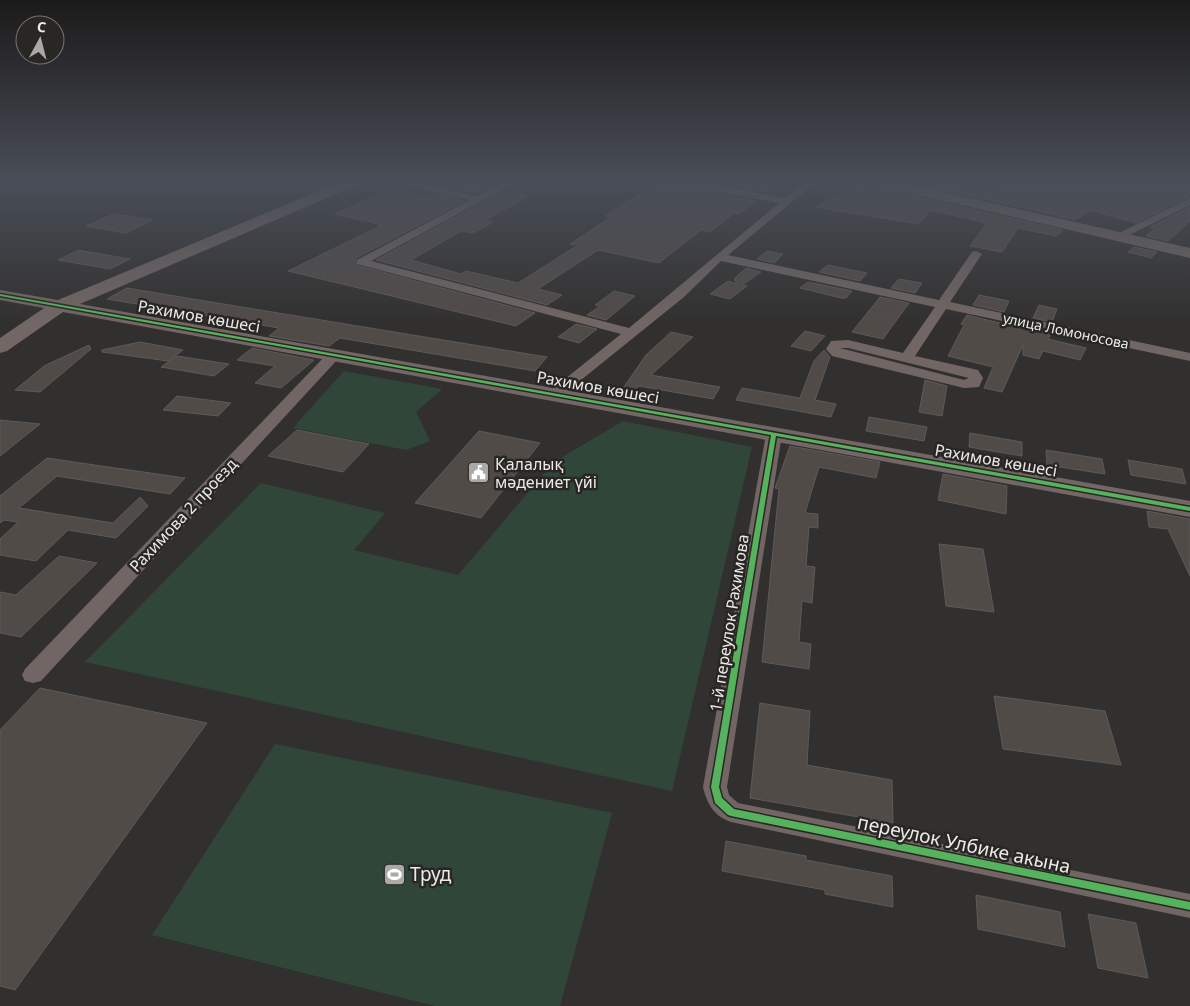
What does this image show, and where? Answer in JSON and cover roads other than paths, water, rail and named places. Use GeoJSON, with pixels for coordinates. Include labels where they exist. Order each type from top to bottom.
{"type":"FeatureCollection","features":[{"type":"Feature","properties":{"kind":"street"},"geometry":{"type":"LineString","coordinates":[[0,347],[60,306],[239,230]]}},
{"type":"Feature","properties":{"kind":"street"},"geometry":{"type":"LineString","coordinates":[[421,230],[361,262],[632,333]]}},
{"type":"Feature","properties":{"kind":"street"},"geometry":{"type":"LineString","coordinates":[[555,394],[680,294],[751,230]]}},
{"type":"Feature","properties":{"kind":"street"},"geometry":{"type":"LineString","coordinates":[[1091,230],[1190,253]]}},
{"type":"Feature","properties":{"kind":"street"},"geometry":{"type":"LineString","coordinates":[[1117,236],[1130,230]]}},
{"type":"Feature","properties":{"kind":"street"},"geometry":{"type":"LineString","coordinates":[[907,358],[976,254]]}},
{"type":"Feature","properties":{"kind":"street","name":"улица Ломоносова"},"geometry":{"type":"LineString","coordinates":[[719,257],[1190,357]]}},
{"type":"Feature","properties":{"kind":"street","name":"Рахимов көшесі"},"geometry":{"type":"LineString","coordinates":[[0,295],[1190,509]]}},
{"type":"Feature","properties":{"kind":"street"},"geometry":{"type":"LineString","coordinates":[[836,344],[848,344],[907,358],[973,373],[976,378],[974,384],[964,384],[837,353],[833,349],[836,344]]}},
{"type":"Feature","properties":{"kind":"street","name":"Рахимова 2 проезд"},"geometry":{"type":"LineString","coordinates":[[33,675],[333,356]]}},
{"type":"Feature","properties":{"kind":"street","name":"1-й переулок Рахимова"},"geometry":{"type":"LineString","coordinates":[[731,812],[718,800],[715,787],[774,434]]}},
{"type":"Feature","properties":{"kind":"street","name":"переулок Улбике акына"},"geometry":{"type":"LineString","coordinates":[[731,812],[1190,906]]}},
{"type":"Feature","properties":{"kind":"place","name":"Қалалық мәдениет үйі"},"geometry":{"type":"Point","coordinates":[479,473]}},
{"type":"Feature","properties":{"kind":"place","name":"Труд"},"geometry":{"type":"Point","coordinates":[394,874]}}]}
